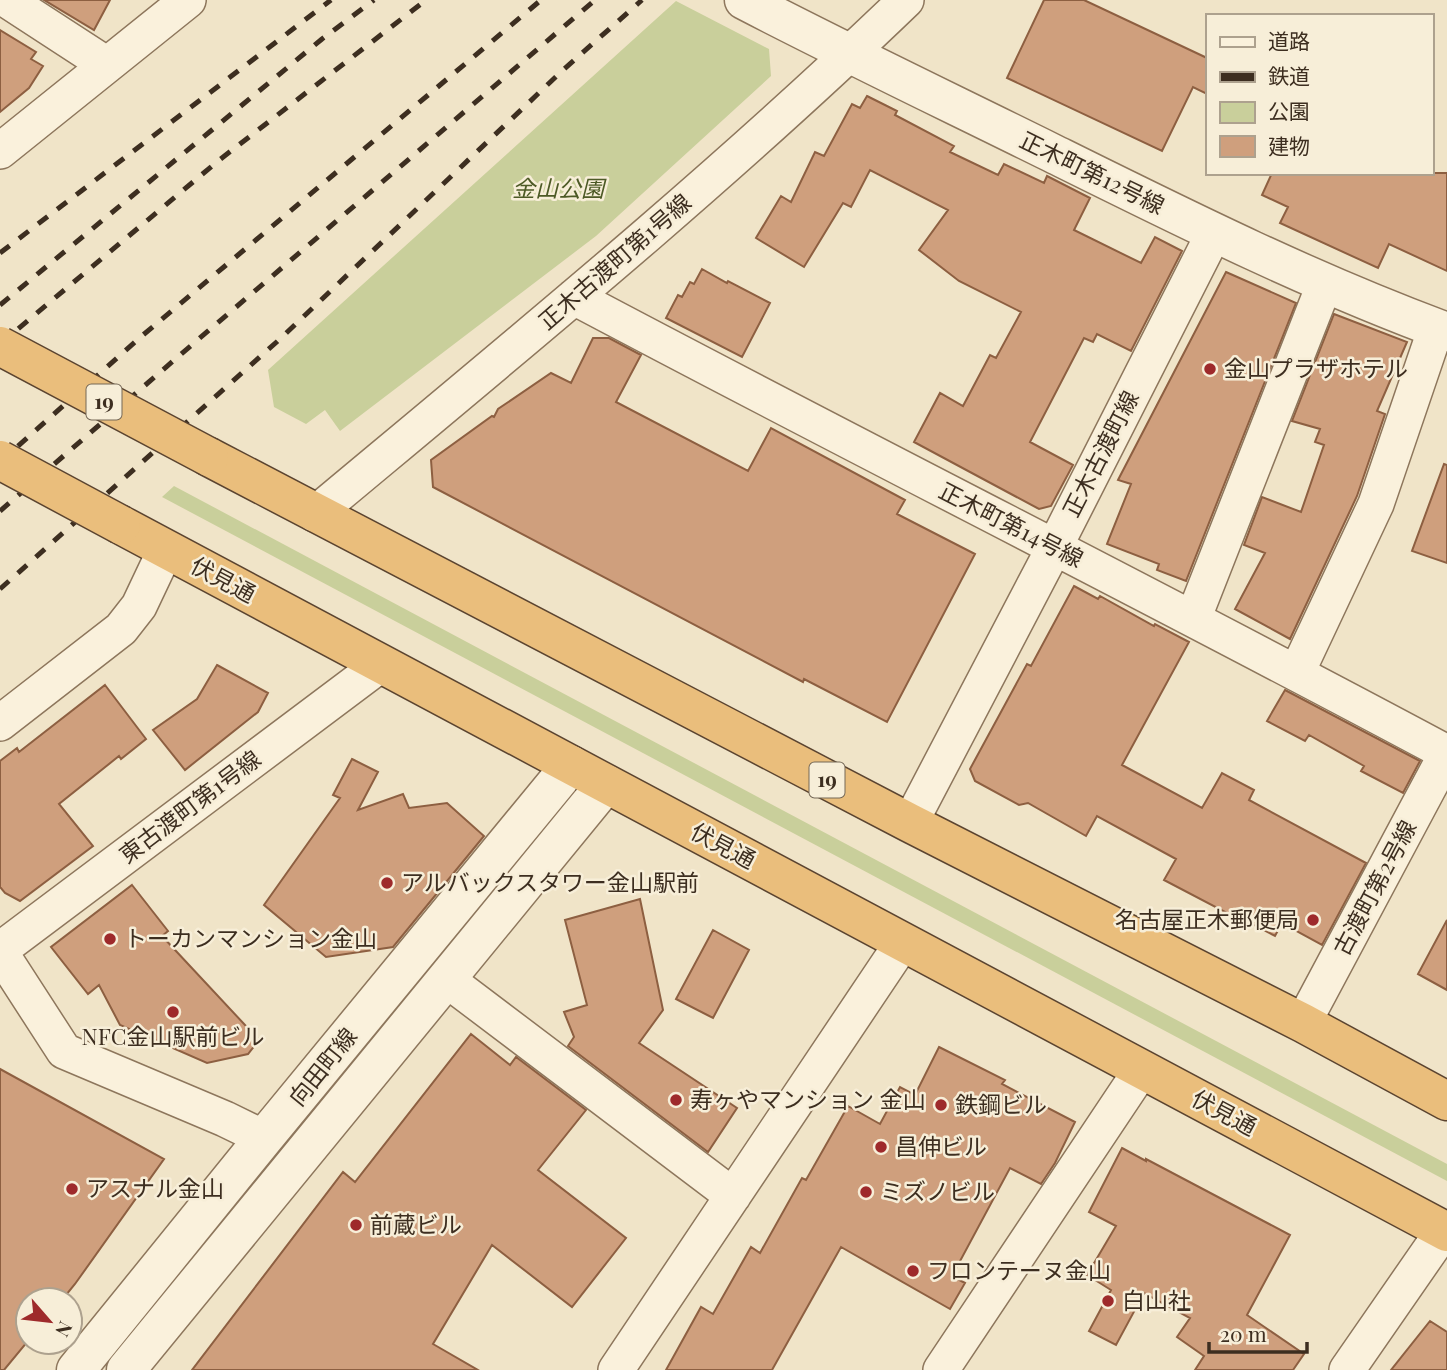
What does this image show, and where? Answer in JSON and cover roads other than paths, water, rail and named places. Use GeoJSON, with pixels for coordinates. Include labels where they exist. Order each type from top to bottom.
{"type":"FeatureCollection","features":[{"type":"Feature","properties":{"kind":"highway","name":"19"},"geometry":{"type":"LineString","coordinates":[[0,346],[315,514],[1303,1023],[1447,1101]]}},
{"type":"Feature","properties":{"kind":"highway","name":"伏見通"},"geometry":{"type":"LineString","coordinates":[[0,460],[1445,1231]]}},
{"type":"Feature","properties":{"kind":"street"},"geometry":{"type":"LineString","coordinates":[[6,0],[107,65]]}},
{"type":"Feature","properties":{"kind":"street"},"geometry":{"type":"LineString","coordinates":[[0,151],[188,0]]}},
{"type":"Feature","properties":{"kind":"street","name":"正木町第12号線"},"geometry":{"type":"LineString","coordinates":[[744,0],[1214,233],[1325,283],[1442,330]]}},
{"type":"Feature","properties":{"kind":"street","name":"正木古渡町第1号線"},"geometry":{"type":"LineString","coordinates":[[315,514],[699,190],[906,0]]}},
{"type":"Feature","properties":{"kind":"street","name":"正木古渡町線"},"geometry":{"type":"LineString","coordinates":[[911,823],[1214,233]]}},
{"type":"Feature","properties":{"kind":"street"},"geometry":{"type":"LineString","coordinates":[[1193,619],[1325,283]]}},
{"type":"Feature","properties":{"kind":"street","name":"正木町第14号線"},"geometry":{"type":"LineString","coordinates":[[575,297],[1297,672],[1447,753]]}},
{"type":"Feature","properties":{"kind":"street"},"geometry":{"type":"LineString","coordinates":[[1297,672],[1376,504],[1442,330]]}},
{"type":"Feature","properties":{"kind":"street"},"geometry":{"type":"LineString","coordinates":[[0,723],[121,629],[139,606],[166,549]]}},
{"type":"Feature","properties":{"kind":"street","name":"東古渡町第1号線"},"geometry":{"type":"LineString","coordinates":[[0,951],[381,664]]}},
{"type":"Feature","properties":{"kind":"street","name":"古渡町第2号線"},"geometry":{"type":"LineString","coordinates":[[1303,1023],[1447,753]]}},
{"type":"Feature","properties":{"kind":"street","name":"向田町線"},"geometry":{"type":"LineString","coordinates":[[76,1370],[571,765]]}},
{"type":"Feature","properties":{"kind":"street","name":"向田町線"},"geometry":{"type":"LineString","coordinates":[[126,1370],[606,784]]}},
{"type":"Feature","properties":{"kind":"street"},"geometry":{"type":"LineString","coordinates":[[630,1365],[733,1196],[903,943]]}},
{"type":"Feature","properties":{"kind":"street"},"geometry":{"type":"LineString","coordinates":[[0,951],[64,1051],[264,1138]]}},
{"type":"Feature","properties":{"kind":"street"},"geometry":{"type":"LineString","coordinates":[[446,979],[733,1196]]}},
{"type":"Feature","properties":{"kind":"street"},"geometry":{"type":"LineString","coordinates":[[941,1370],[1142,1069]]}},
{"type":"Feature","properties":{"kind":"street"},"geometry":{"type":"LineString","coordinates":[[1347,1370],[1445,1231]]}},
{"type":"Feature","properties":{"kind":"railway"},"geometry":{"type":"LineString","coordinates":[[0,253],[331,0]]}},
{"type":"Feature","properties":{"kind":"railway"},"geometry":{"type":"LineString","coordinates":[[0,305],[322,39],[374,0]]}},
{"type":"Feature","properties":{"kind":"railway"},"geometry":{"type":"LineString","coordinates":[[0,344],[218,161],[426,0]]}},
{"type":"Feature","properties":{"kind":"railway"},"geometry":{"type":"LineString","coordinates":[[0,462],[143,335],[541,0]]}},
{"type":"Feature","properties":{"kind":"railway"},"geometry":{"type":"LineString","coordinates":[[0,511],[595,0]]}},
{"type":"Feature","properties":{"kind":"railway"},"geometry":{"type":"LineString","coordinates":[[0,589],[280,339],[563,70],[642,0]]}},
{"type":"Feature","properties":{"kind":"place","name":"金山プラザホテル"},"geometry":{"type":"Point","coordinates":[1210,369]}},
{"type":"Feature","properties":{"kind":"place","name":"アルバックスタワー金山駅前"},"geometry":{"type":"Point","coordinates":[387,883]}},
{"type":"Feature","properties":{"kind":"place","name":"名古屋正木郵便局"},"geometry":{"type":"Point","coordinates":[1313,920]}},
{"type":"Feature","properties":{"kind":"place","name":"トーカンマンション金山"},"geometry":{"type":"Point","coordinates":[110,939]}},
{"type":"Feature","properties":{"kind":"place","name":"NFC金山駅前ビル"},"geometry":{"type":"Point","coordinates":[173,1012]}},
{"type":"Feature","properties":{"kind":"place","name":"寿ヶやマンション 金山"},"geometry":{"type":"Point","coordinates":[676,1100]}},
{"type":"Feature","properties":{"kind":"place","name":"鉄鋼ビル"},"geometry":{"type":"Point","coordinates":[941,1105]}},
{"type":"Feature","properties":{"kind":"place","name":"昌伸ビル"},"geometry":{"type":"Point","coordinates":[881,1147]}},
{"type":"Feature","properties":{"kind":"place","name":"アスナル金山"},"geometry":{"type":"Point","coordinates":[72,1189]}},
{"type":"Feature","properties":{"kind":"place","name":"ミズノビル"},"geometry":{"type":"Point","coordinates":[866,1192]}},
{"type":"Feature","properties":{"kind":"place","name":"前蔵ビル"},"geometry":{"type":"Point","coordinates":[356,1225]}},
{"type":"Feature","properties":{"kind":"place","name":"フロンテーヌ金山"},"geometry":{"type":"Point","coordinates":[913,1271]}},
{"type":"Feature","properties":{"kind":"place","name":"白山社"},"geometry":{"type":"Point","coordinates":[1108,1301]}},
{"type":"Feature","properties":{"kind":"park label","name":"金山公園"},"geometry":{"type":"Point","coordinates":[558,189]}}]}
